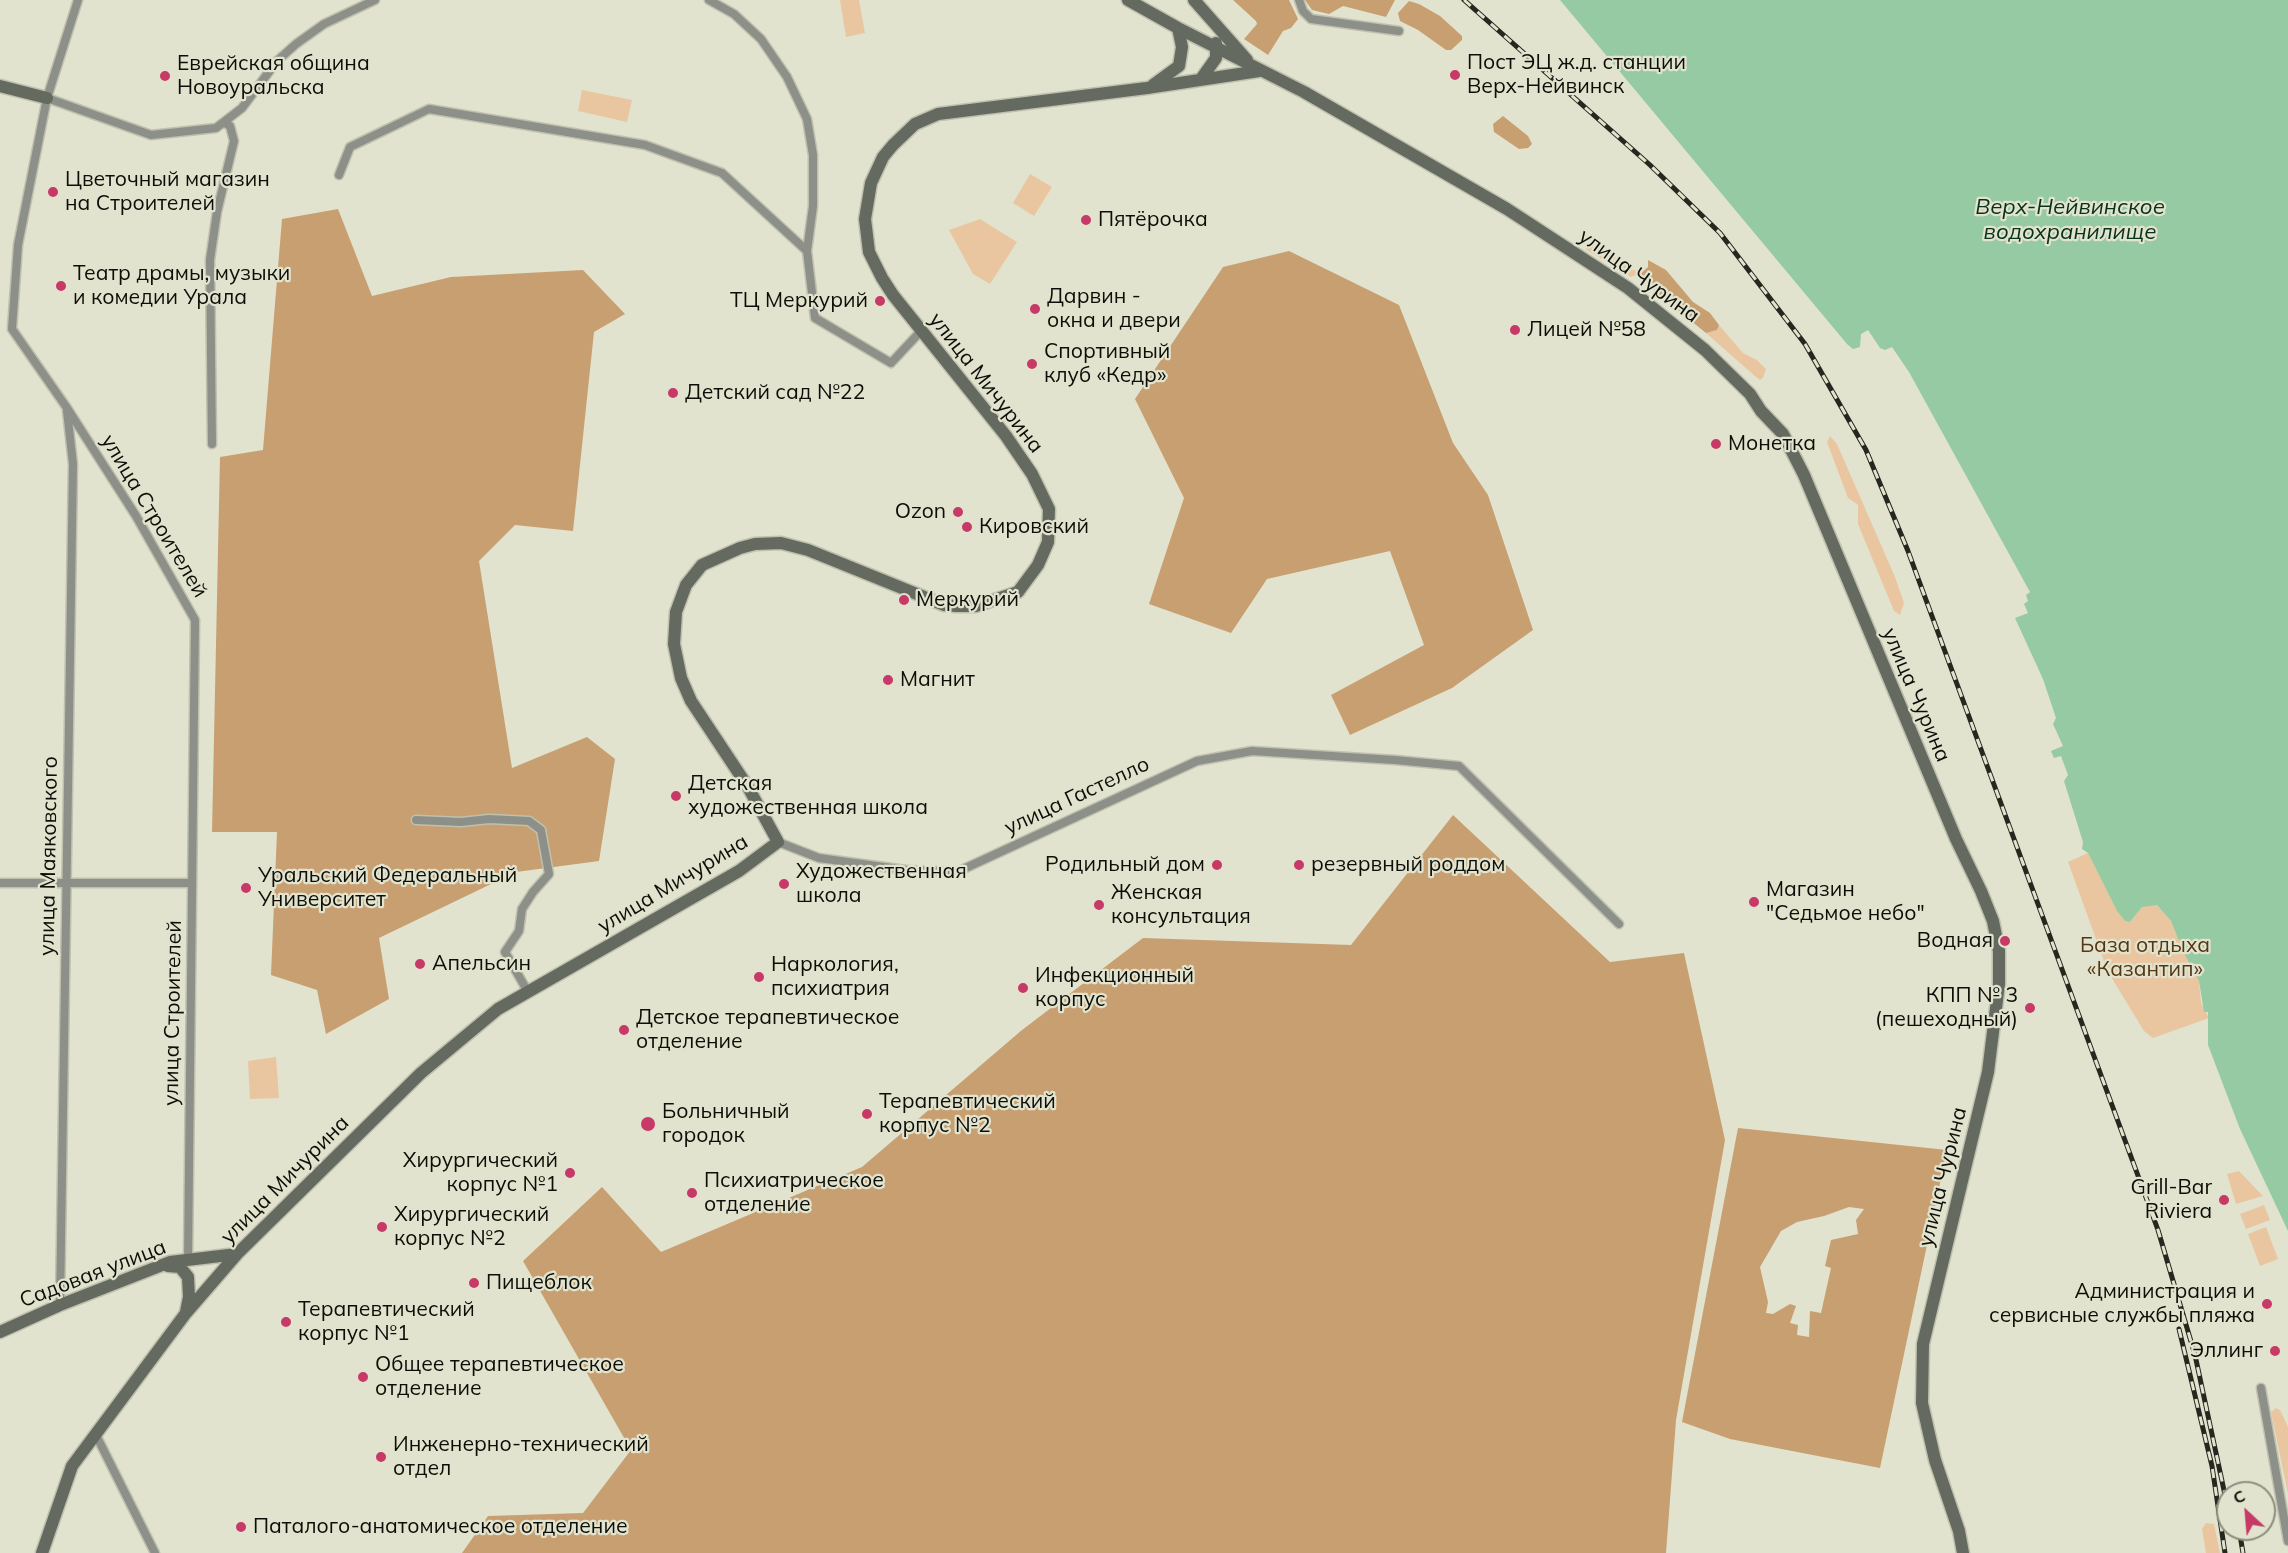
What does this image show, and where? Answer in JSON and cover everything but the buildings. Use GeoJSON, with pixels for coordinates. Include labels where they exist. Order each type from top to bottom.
{"type":"FeatureCollection","features":[{"type":"Feature","properties":{"kind":"street","name":"улица Строителей"},"geometry":{"type":"LineString","coordinates":[[78,0],[47,98],[18,245],[12,328],[67,408],[136,516],[195,620],[188,1259]]}},
{"type":"Feature","properties":{"kind":"street"},"geometry":{"type":"LineString","coordinates":[[0,87],[47,98],[151,135],[205,131],[225,123],[242,108],[277,61],[296,44],[324,24],[375,0]]}},
{"type":"Feature","properties":{"kind":"street"},"geometry":{"type":"LineString","coordinates":[[709,0],[734,14],[761,39],[787,77],[807,119],[813,155],[813,206],[807,250],[815,318],[891,363],[921,331]]}},
{"type":"Feature","properties":{"kind":"street","name":"улица Чурина"},"geometry":{"type":"LineString","coordinates":[[1128,0],[1259,71],[1304,92],[1507,209],[1654,306],[1706,350],[1750,394],[1761,411],[1784,434],[1804,475],[1946,817],[1984,898],[1999,951],[1999,984],[1988,1072],[1923,1344],[1922,1403],[1935,1460],[1959,1531],[1963,1553]]}},
{"type":"Feature","properties":{"kind":"street"},"geometry":{"type":"LineString","coordinates":[[1194,0],[1230,44],[1259,71]]}},
{"type":"Feature","properties":{"kind":"street"},"geometry":{"type":"LineString","coordinates":[[1299,0],[1303,11],[1311,19],[1399,31]]}},
{"type":"Feature","properties":{"kind":"street"},"geometry":{"type":"LineString","coordinates":[[1201,79],[1212,67],[1217,49],[1212,21]]}},
{"type":"Feature","properties":{"kind":"street"},"geometry":{"type":"LineString","coordinates":[[1147,88],[1179,66],[1182,47],[1178,28]]}},
{"type":"Feature","properties":{"kind":"street","name":"улица Мичурина"},"geometry":{"type":"LineString","coordinates":[[42,1553],[72,1466],[186,1313],[237,1254],[421,1073],[498,1009],[739,871],[778,842],[748,787],[691,701],[681,678],[674,644],[676,612],[686,585],[702,565],[740,548],[755,544],[781,543],[808,550],[944,605],[976,606],[1018,592],[1038,565],[1048,542],[1049,510],[1032,474],[1006,435],[921,331],[882,278],[869,252],[866,219],[871,183],[883,157],[905,131],[927,117],[938,114],[1147,88],[1259,71]]}},
{"type":"Feature","properties":{"kind":"street"},"geometry":{"type":"LineString","coordinates":[[339,175],[350,147],[429,109],[645,145],[722,173],[807,250]]}},
{"type":"Feature","properties":{"kind":"street"},"geometry":{"type":"LineString","coordinates":[[212,444],[210,260],[217,212],[234,141],[230,126],[225,123]]}},
{"type":"Feature","properties":{"kind":"street","name":"улица Маяковского"},"geometry":{"type":"LineString","coordinates":[[60,1305],[73,464],[67,408]]}},
{"type":"Feature","properties":{"kind":"street","name":"улица Гастелло"},"geometry":{"type":"LineString","coordinates":[[778,842],[819,858],[906,870],[957,872],[1197,761],[1252,751],[1459,766],[1618,924]]}},
{"type":"Feature","properties":{"kind":"street"},"geometry":{"type":"LineString","coordinates":[[416,820],[529,821],[541,830],[549,874],[532,892],[522,909],[519,931],[506,952],[528,992]]}},
{"type":"Feature","properties":{"kind":"street"},"geometry":{"type":"LineString","coordinates":[[0,883],[192,883]]}},
{"type":"Feature","properties":{"kind":"street","name":"Садовая улица"},"geometry":{"type":"LineString","coordinates":[[0,1332],[60,1305],[162,1266],[188,1259],[237,1254]]}},
{"type":"Feature","properties":{"kind":"street"},"geometry":{"type":"LineString","coordinates":[[162,1266],[180,1267],[188,1277],[189,1296],[186,1313]]}},
{"type":"Feature","properties":{"kind":"street"},"geometry":{"type":"LineString","coordinates":[[2261,1388],[2288,1541]]}},
{"type":"Feature","properties":{"kind":"street"},"geometry":{"type":"LineString","coordinates":[[95,1433],[155,1553]]}},
{"type":"Feature","properties":{"kind":"green space"},"geometry":{"type":"Polygon","coordinates":[[[840,0],[859,0],[865,33],[846,37],[840,0]]]}},
{"type":"Feature","properties":{"kind":"green space"},"geometry":{"type":"Polygon","coordinates":[[[582,90],[632,100],[627,122],[578,111],[582,90]]]}},
{"type":"Feature","properties":{"kind":"green space"},"geometry":{"type":"Polygon","coordinates":[[[1030,174],[1052,187],[1034,216],[1013,203],[1030,174]]]}},
{"type":"Feature","properties":{"kind":"green space"},"geometry":{"type":"Polygon","coordinates":[[[980,219],[1017,242],[990,284],[973,274],[949,230],[980,219]]]}},
{"type":"Feature","properties":{"kind":"green space"},"geometry":{"type":"Polygon","coordinates":[[[1591,242],[1599,244],[1632,270],[1645,271],[1631,277],[1585,249],[1591,242]]]}},
{"type":"Feature","properties":{"kind":"green space"},"geometry":{"type":"Polygon","coordinates":[[[1719,325],[1743,353],[1757,360],[1766,369],[1763,378],[1760,380],[1756,377],[1706,333],[1717,330],[1719,325]]]}},
{"type":"Feature","properties":{"kind":"green space"},"geometry":{"type":"Polygon","coordinates":[[[1830,436],[1837,444],[1895,577],[1904,603],[1900,615],[1894,611],[1858,524],[1858,505],[1848,498],[1827,442],[1830,436]]]}},
{"type":"Feature","properties":{"kind":"green space","name":"База отдыха «Казантип»"},"geometry":{"type":"Polygon","coordinates":[[[2088,853],[2117,911],[2125,921],[2130,922],[2142,907],[2149,904],[2157,905],[2171,921],[2178,939],[2185,944],[2185,954],[2199,981],[2201,1003],[2209,1018],[2153,1038],[2144,1031],[2108,972],[2068,862],[2088,853]]]}},
{"type":"Feature","properties":{"kind":"green space"},"geometry":{"type":"Polygon","coordinates":[[[276,1057],[279,1098],[250,1099],[248,1061],[276,1057]]]}},
{"type":"Feature","properties":{"kind":"green space"},"geometry":{"type":"Polygon","coordinates":[[[2239,1171],[2263,1196],[2236,1204],[2227,1174],[2239,1171]]]}},
{"type":"Feature","properties":{"kind":"green space"},"geometry":{"type":"Polygon","coordinates":[[[2264,1205],[2270,1220],[2246,1229],[2240,1214],[2264,1205]]]}},
{"type":"Feature","properties":{"kind":"green space"},"geometry":{"type":"Polygon","coordinates":[[[2266,1227],[2278,1259],[2260,1266],[2248,1234],[2266,1227]]]}},
{"type":"Feature","properties":{"kind":"green space"},"geometry":{"type":"Polygon","coordinates":[[[2276,1408],[2280,1410],[2288,1427],[2288,1494],[2271,1412],[2276,1408]]]}},
{"type":"Feature","properties":{"kind":"green space"},"geometry":{"type":"Polygon","coordinates":[[[2206,1523],[2214,1524],[2220,1553],[2206,1553],[2202,1529],[2206,1523]]]}},
{"type":"Feature","properties":{"kind":"shaded area"},"geometry":{"type":"Polygon","coordinates":[[[1233,0],[1289,0],[1298,19],[1291,28],[1283,31],[1268,55],[1244,39],[1257,24],[1233,0]]]}},
{"type":"Feature","properties":{"kind":"shaded area"},"geometry":{"type":"Polygon","coordinates":[[[1305,0],[1395,0],[1386,17],[1343,6],[1329,14],[1312,10],[1305,0]]]}},
{"type":"Feature","properties":{"kind":"shaded area"},"geometry":{"type":"Polygon","coordinates":[[[1409,1],[1440,16],[1462,36],[1462,40],[1451,50],[1446,50],[1418,30],[1400,21],[1398,13],[1409,1]]]}},
{"type":"Feature","properties":{"kind":"shaded area"},"geometry":{"type":"Polygon","coordinates":[[[1503,116],[1528,136],[1532,144],[1528,148],[1519,149],[1494,132],[1493,124],[1503,116]]]}},
{"type":"Feature","properties":{"kind":"shaded area"},"geometry":{"type":"Polygon","coordinates":[[[338,209],[372,296],[451,277],[583,270],[625,314],[594,332],[573,531],[515,525],[479,561],[512,768],[587,737],[615,759],[599,861],[516,872],[379,938],[389,999],[326,1034],[317,990],[271,975],[277,832],[212,832],[220,457],[263,450],[282,219],[338,209]]]}},
{"type":"Feature","properties":{"kind":"shaded area"},"geometry":{"type":"Polygon","coordinates":[[[1289,251],[1399,305],[1453,443],[1488,495],[1533,630],[1452,688],[1350,735],[1331,695],[1424,645],[1390,551],[1267,579],[1231,633],[1149,604],[1184,498],[1135,399],[1223,267],[1289,251]]]}},
{"type":"Feature","properties":{"kind":"shaded area"},"geometry":{"type":"Polygon","coordinates":[[[1648,260],[1666,270],[1693,302],[1710,313],[1719,325],[1717,330],[1706,333],[1637,277],[1648,267],[1648,260]]]}},
{"type":"Feature","properties":{"kind":"shaded area"},"geometry":{"type":"Polygon","coordinates":[[[1453,815],[1610,962],[1684,953],[1725,1140],[1676,1420],[1666,1553],[462,1553],[488,1516],[583,1513],[631,1450],[523,1261],[602,1187],[661,1252],[862,1167],[1022,1030],[1143,938],[1351,945],[1453,815]]]}},
{"type":"Feature","properties":{"kind":"shaded area"},"geometry":{"type":"Polygon","coordinates":[[[1738,1128],[1947,1150],[1880,1468],[1730,1439],[1682,1422],[1738,1128]],[[1849,1207],[1797,1222],[1781,1231],[1760,1267],[1768,1302],[1766,1313],[1773,1314],[1790,1304],[1796,1306],[1790,1323],[1798,1325],[1797,1335],[1809,1337],[1810,1311],[1821,1313],[1831,1268],[1825,1266],[1831,1240],[1858,1234],[1856,1220],[1864,1209],[1849,1207]]]}},
{"type":"Feature","properties":{"kind":"water","name":"Верх-Нейвинское водохранилище"},"geometry":{"type":"Polygon","coordinates":[[[1560,0],[2288,0],[2288,1231],[2240,1129],[2208,1045],[2208,1012],[2204,1012],[2199,981],[2183,951],[2185,944],[2178,939],[2171,921],[2157,905],[2142,907],[2130,922],[2125,921],[2117,911],[2088,853],[2082,849],[2083,842],[2064,781],[2068,775],[2061,756],[2054,758],[2051,751],[2063,746],[2053,724],[2056,718],[2043,679],[2015,618],[2028,613],[2024,604],[2028,601],[2026,595],[2030,592],[1909,372],[1892,347],[1885,350],[1880,348],[1868,330],[1861,334],[1860,347],[1853,349],[1847,344],[1560,0]]]}},
{"type":"Feature","properties":{"kind":"railway"},"geometry":{"type":"LineString","coordinates":[[1464,0],[1650,165],[1720,233],[1805,344],[1866,450],[1908,551],[2158,1230],[2195,1355],[2222,1481]]}},
{"type":"Feature","properties":{"kind":"railway"},"geometry":{"type":"LineString","coordinates":[[2179,1329],[2212,1466],[2225,1553]]}},
{"type":"Feature","properties":{"kind":"railway"},"geometry":{"type":"LineString","coordinates":[[2241,1541],[2243,1553]]}},
{"type":"Feature","properties":{"kind":"place","name":"Пост ЭЦ ж.д. станции Верх-Нейвинск"},"geometry":{"type":"Point","coordinates":[1455,75]}},
{"type":"Feature","properties":{"kind":"place","name":"Еврейская община Новоуральска"},"geometry":{"type":"Point","coordinates":[165,76]}},
{"type":"Feature","properties":{"kind":"place","name":"Цветочный магазин на Строителей"},"geometry":{"type":"Point","coordinates":[53,192]}},
{"type":"Feature","properties":{"kind":"place","name":"Пятёрочка"},"geometry":{"type":"Point","coordinates":[1086,220]}},
{"type":"Feature","properties":{"kind":"place","name":"Театр драмы, музыки и комедии Урала"},"geometry":{"type":"Point","coordinates":[61,286]}},
{"type":"Feature","properties":{"kind":"place","name":"ТЦ Меркурий"},"geometry":{"type":"Point","coordinates":[880,301]}},
{"type":"Feature","properties":{"kind":"place","name":"Дарвин - окна и двери"},"geometry":{"type":"Point","coordinates":[1035,309]}},
{"type":"Feature","properties":{"kind":"place","name":"Лицей №58"},"geometry":{"type":"Point","coordinates":[1515,330]}},
{"type":"Feature","properties":{"kind":"place","name":"Спортивный клуб «Кедр»"},"geometry":{"type":"Point","coordinates":[1032,364]}},
{"type":"Feature","properties":{"kind":"place","name":"Детский сад №22"},"geometry":{"type":"Point","coordinates":[673,393]}},
{"type":"Feature","properties":{"kind":"place","name":"Монетка"},"geometry":{"type":"Point","coordinates":[1716,444]}},
{"type":"Feature","properties":{"kind":"place","name":"Ozon"},"geometry":{"type":"Point","coordinates":[958,512]}},
{"type":"Feature","properties":{"kind":"place","name":"Кировский"},"geometry":{"type":"Point","coordinates":[967,527]}},
{"type":"Feature","properties":{"kind":"place","name":"Меркурий"},"geometry":{"type":"Point","coordinates":[904,600]}},
{"type":"Feature","properties":{"kind":"place","name":"Магнит"},"geometry":{"type":"Point","coordinates":[888,680]}},
{"type":"Feature","properties":{"kind":"place","name":"Детская художественная школа"},"geometry":{"type":"Point","coordinates":[676,796]}},
{"type":"Feature","properties":{"kind":"place","name":"Родильный дом"},"geometry":{"type":"Point","coordinates":[1217,865]}},
{"type":"Feature","properties":{"kind":"place","name":"резервный роддом"},"geometry":{"type":"Point","coordinates":[1299,865]}},
{"type":"Feature","properties":{"kind":"place","name":"Художественная школа"},"geometry":{"type":"Point","coordinates":[784,884]}},
{"type":"Feature","properties":{"kind":"place","name":"Уральский Федеральный Университет"},"geometry":{"type":"Point","coordinates":[246,888]}},
{"type":"Feature","properties":{"kind":"place","name":"Магазин \"Седьмое небо\""},"geometry":{"type":"Point","coordinates":[1754,902]}},
{"type":"Feature","properties":{"kind":"place","name":"Женская консультация"},"geometry":{"type":"Point","coordinates":[1099,905]}},
{"type":"Feature","properties":{"kind":"place","name":"Водная"},"geometry":{"type":"Point","coordinates":[2005,941]}},
{"type":"Feature","properties":{"kind":"place","name":"Апельсин"},"geometry":{"type":"Point","coordinates":[420,964]}},
{"type":"Feature","properties":{"kind":"place","name":"Наркология, психиатрия"},"geometry":{"type":"Point","coordinates":[759,977]}},
{"type":"Feature","properties":{"kind":"place","name":"Инфекционный корпус"},"geometry":{"type":"Point","coordinates":[1023,988]}},
{"type":"Feature","properties":{"kind":"place","name":"КПП № 3 (пешеходный)"},"geometry":{"type":"Point","coordinates":[2030,1008]}},
{"type":"Feature","properties":{"kind":"place","name":"Детское терапевтическое отделение"},"geometry":{"type":"Point","coordinates":[624,1030]}},
{"type":"Feature","properties":{"kind":"place","name":"Терапевтический корпус №2"},"geometry":{"type":"Point","coordinates":[867,1114]}},
{"type":"Feature","properties":{"kind":"place","name":"Больничный городок"},"geometry":{"type":"Point","coordinates":[648,1124]}},
{"type":"Feature","properties":{"kind":"place","name":"Хирургический корпус №1"},"geometry":{"type":"Point","coordinates":[570,1173]}},
{"type":"Feature","properties":{"kind":"place","name":"Психиатрическое отделение"},"geometry":{"type":"Point","coordinates":[692,1193]}},
{"type":"Feature","properties":{"kind":"place","name":"Grill-Bar Riviera"},"geometry":{"type":"Point","coordinates":[2224,1200]}},
{"type":"Feature","properties":{"kind":"place","name":"Хирургический корпус №2"},"geometry":{"type":"Point","coordinates":[382,1227]}},
{"type":"Feature","properties":{"kind":"place","name":"Пищеблок"},"geometry":{"type":"Point","coordinates":[474,1283]}},
{"type":"Feature","properties":{"kind":"place","name":"Администрация и сервисные службы пляжа"},"geometry":{"type":"Point","coordinates":[2267,1304]}},
{"type":"Feature","properties":{"kind":"place","name":"Терапевтический корпус №1"},"geometry":{"type":"Point","coordinates":[286,1322]}},
{"type":"Feature","properties":{"kind":"place","name":"Эллинг"},"geometry":{"type":"Point","coordinates":[2275,1351]}},
{"type":"Feature","properties":{"kind":"place","name":"Общее терапевтическое отделение"},"geometry":{"type":"Point","coordinates":[363,1377]}},
{"type":"Feature","properties":{"kind":"place","name":"Инженерно-технический отдел"},"geometry":{"type":"Point","coordinates":[381,1457]}},
{"type":"Feature","properties":{"kind":"place","name":"Паталого-анатомическое отделение"},"geometry":{"type":"Point","coordinates":[241,1527]}}]}
